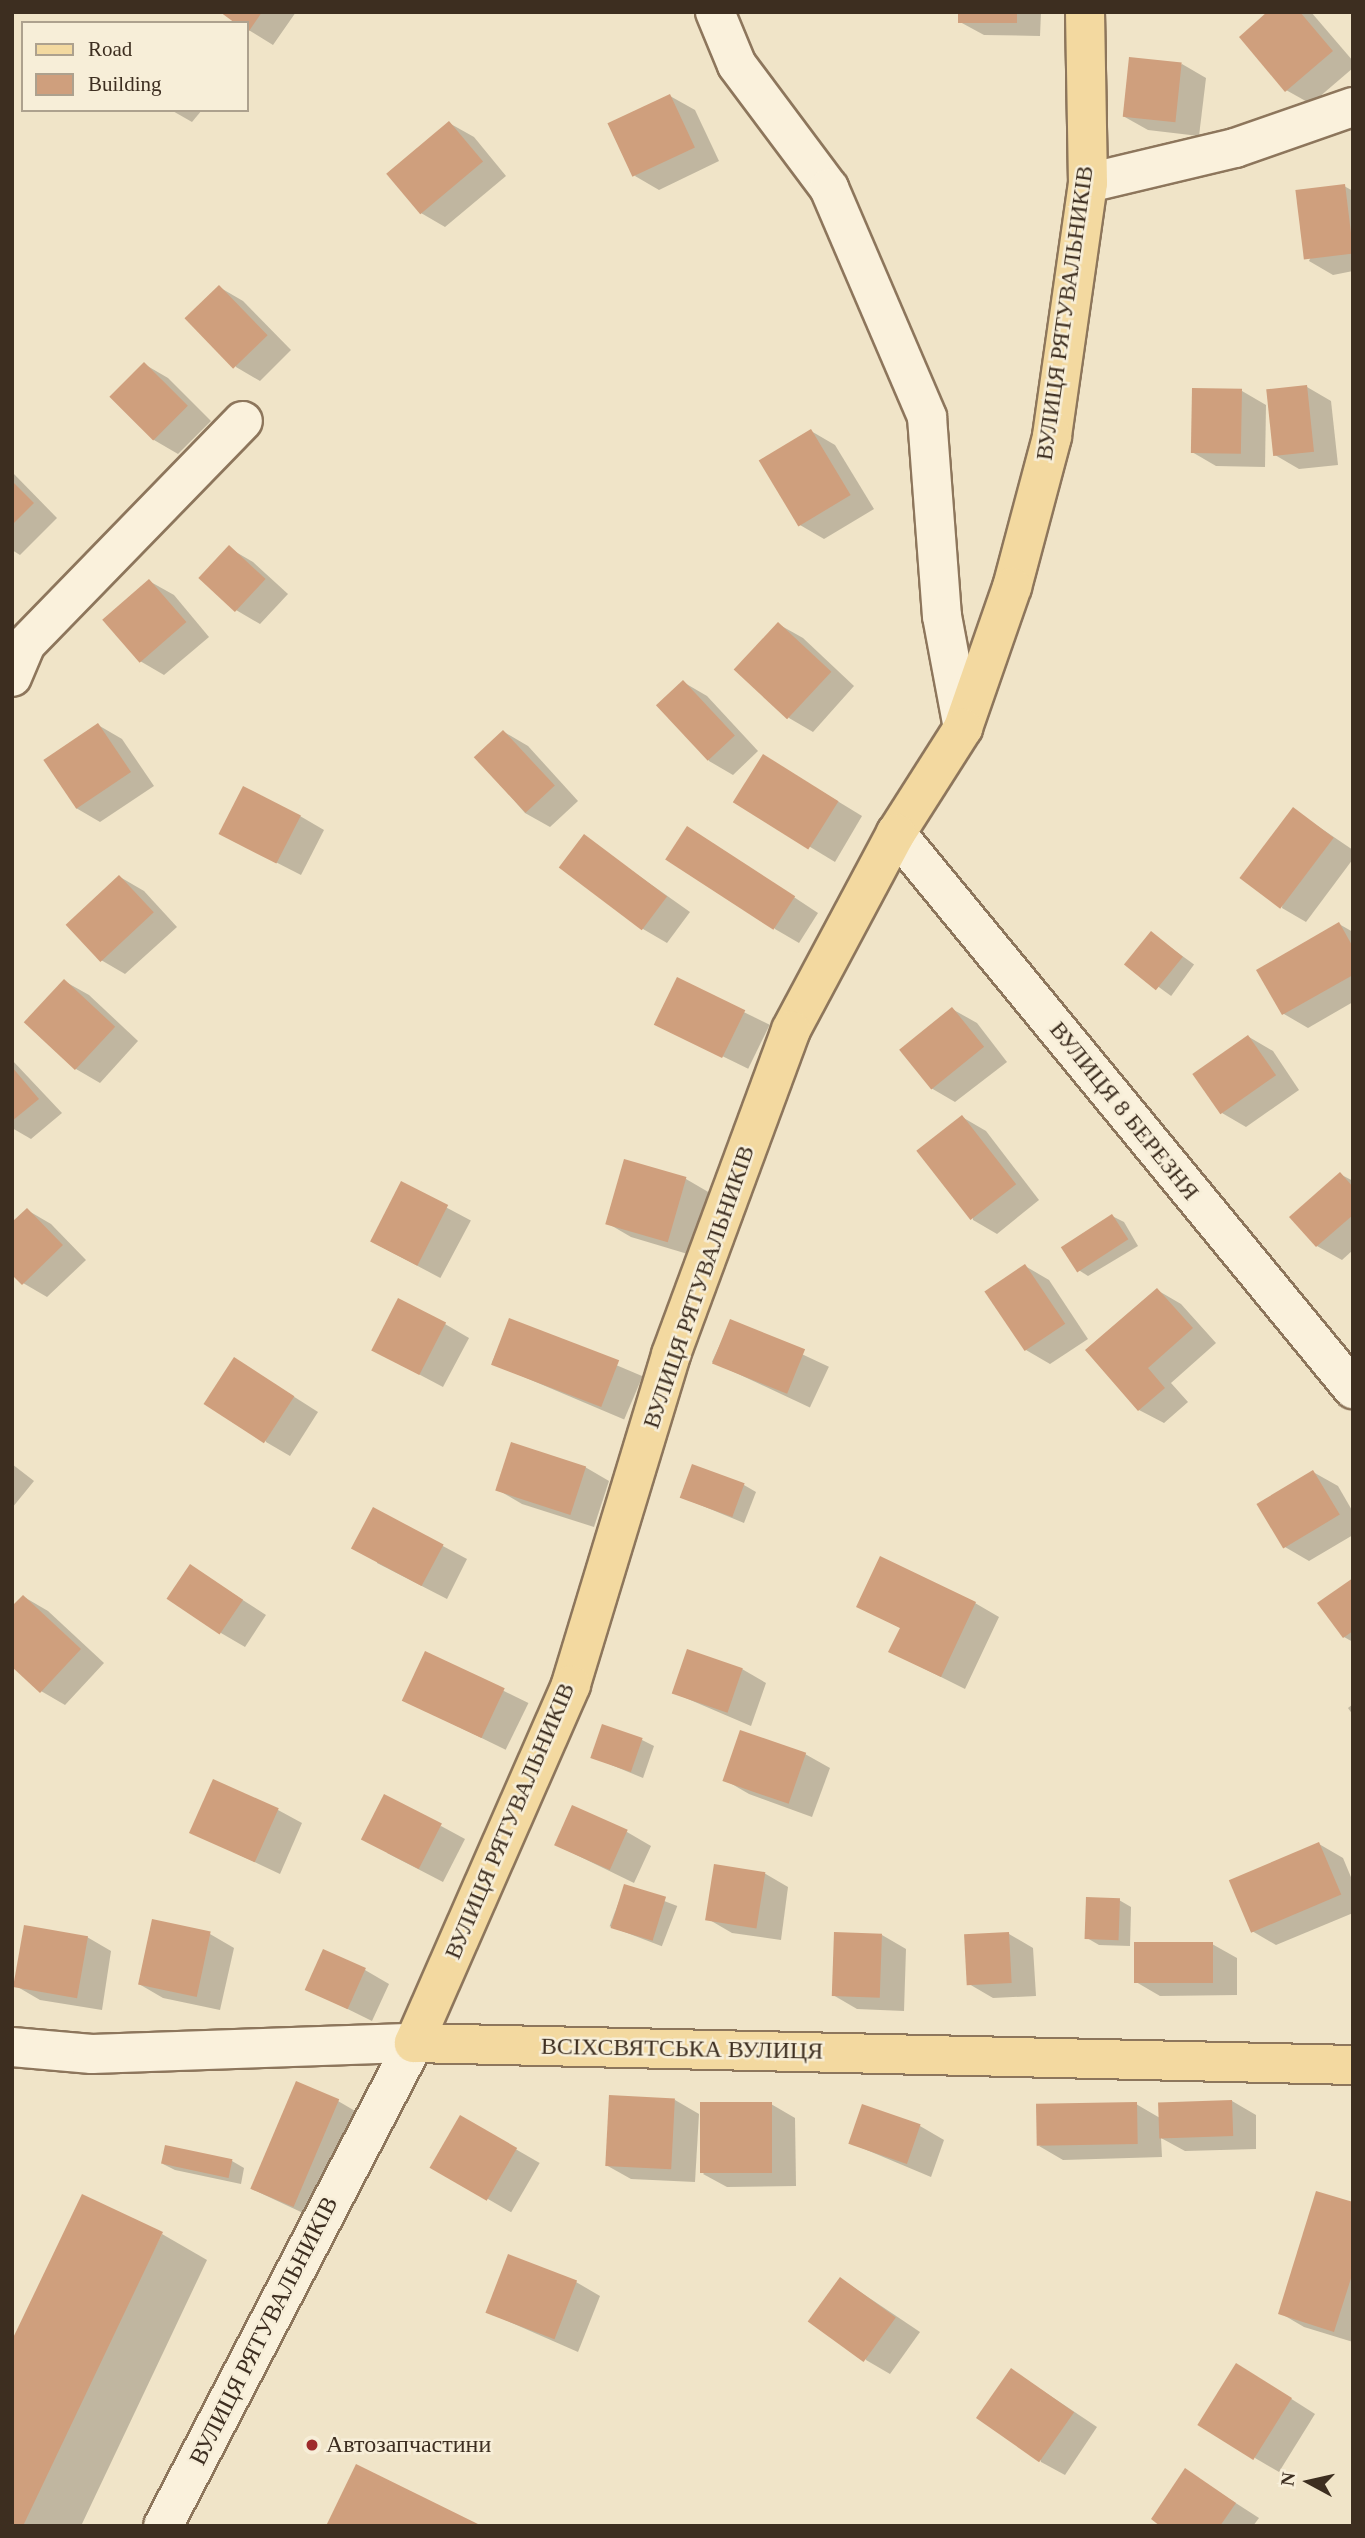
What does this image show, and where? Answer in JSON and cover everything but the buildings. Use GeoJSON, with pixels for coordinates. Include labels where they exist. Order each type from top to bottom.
{"type":"FeatureCollection","features":[{"type":"Feature","properties":{"kind":"main road","name":"ВУЛИЦЯ РЯТУВАЛЬНИКІВ"},"geometry":{"type":"LineString","coordinates":[[414,2043],[571,1685],[671,1355],[791,1030],[895,833],[963,728],[1012,587],[1052,437],[1088,183],[1084,12]]}},
{"type":"Feature","properties":{"kind":"main road","name":"ВСІХСВЯТСЬКА ВУЛИЦЯ"},"geometry":{"type":"LineString","coordinates":[[414,2043],[1353,2065]]}},
{"type":"Feature","properties":{"kind":"street"},"geometry":{"type":"LineString","coordinates":[[715,12],[737,65],[829,188],[926,417],[942,616],[963,728]]}},
{"type":"Feature","properties":{"kind":"street"},"geometry":{"type":"LineString","coordinates":[[1088,183],[1235,148],[1353,107]]}},
{"type":"Feature","properties":{"kind":"street"},"geometry":{"type":"LineString","coordinates":[[12,677],[26,644],[243,421]]}},
{"type":"Feature","properties":{"kind":"street","name":"ВУЛИЦЯ 8 БЕРЕЗНЯ"},"geometry":{"type":"LineString","coordinates":[[895,833],[1353,1389]]}},
{"type":"Feature","properties":{"kind":"street","name":"ВСІХСВЯТСЬКА ВУЛИЦЯ"},"geometry":{"type":"LineString","coordinates":[[12,2048],[92,2054],[414,2043]]}},
{"type":"Feature","properties":{"kind":"street","name":"ВУЛИЦЯ РЯТУВАЛЬНИКІВ"},"geometry":{"type":"LineString","coordinates":[[163,2526],[414,2043]]}},
{"type":"Feature","properties":{"kind":"place","name":"Автозапчастини"},"geometry":{"type":"Point","coordinates":[312,2445]}}]}
